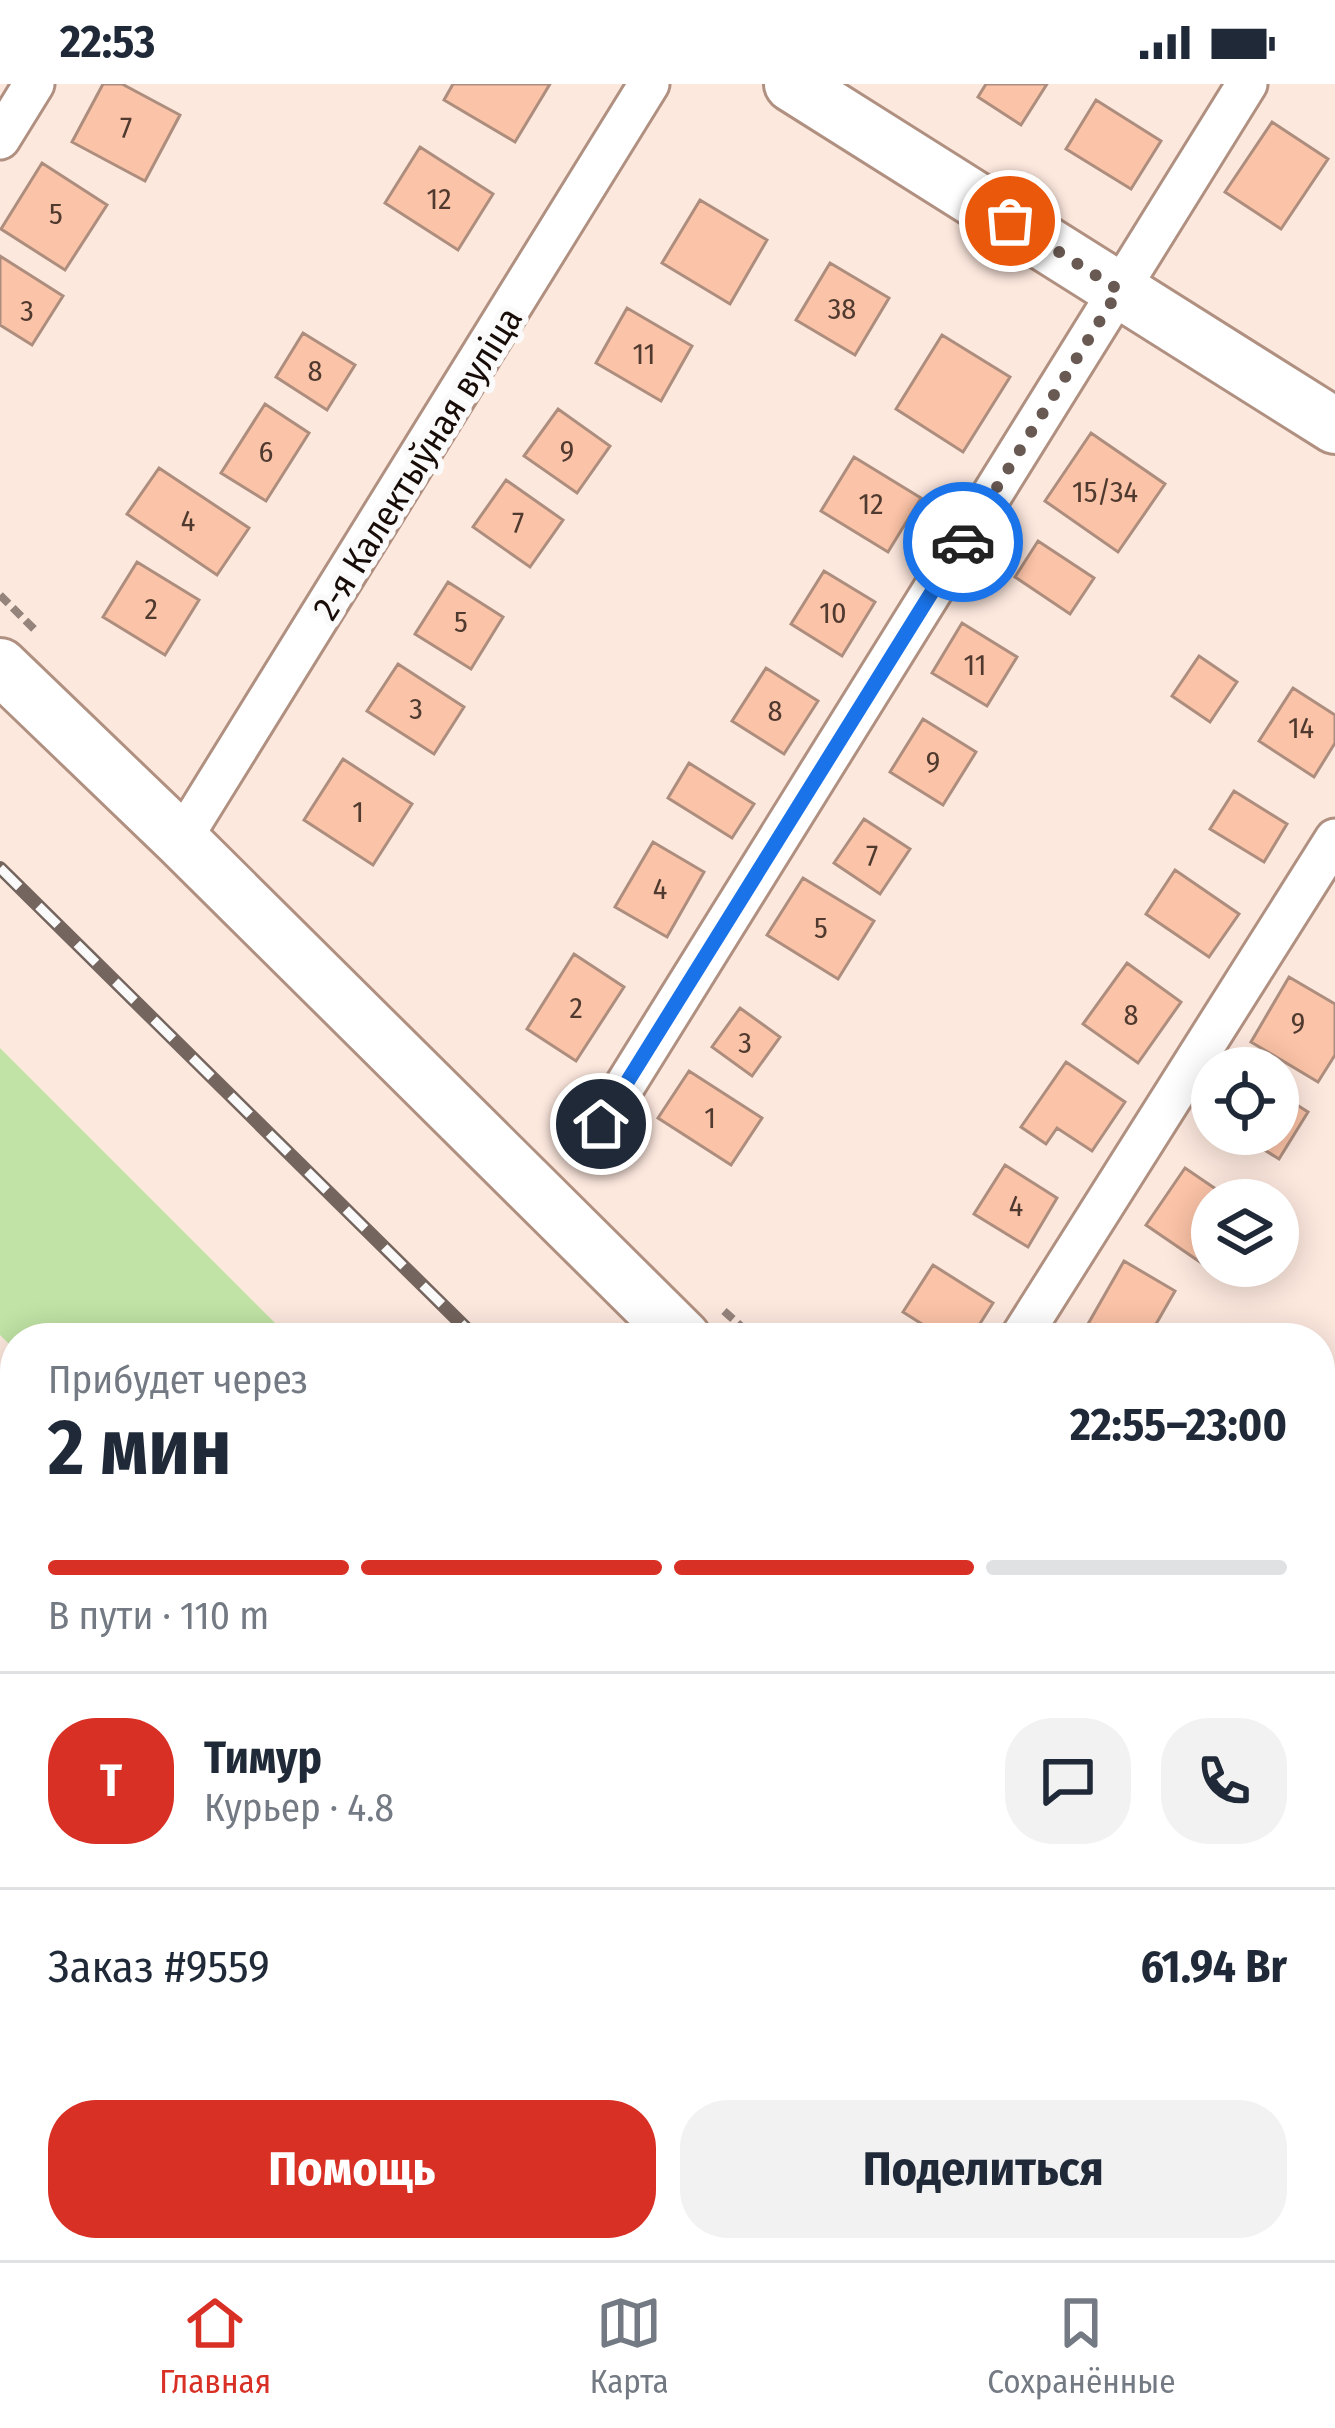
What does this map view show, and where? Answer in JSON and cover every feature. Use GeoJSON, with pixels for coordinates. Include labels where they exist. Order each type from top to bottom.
{"type":"FeatureCollection","features":[{"type":"Feature","properties":{"kind":"main road"},"geometry":{"type":"LineString","coordinates":[[792,84],[1335,426]]}},
{"type":"Feature","properties":{"kind":"main road"},"geometry":{"type":"LineString","coordinates":[[0,666],[668,1323]]}},
{"type":"Feature","properties":{"kind":"street"},"geometry":{"type":"LineString","coordinates":[[0,139],[34,84]]}},
{"type":"Feature","properties":{"kind":"street","name":"2-я Калектыўная вуліца"},"geometry":{"type":"LineString","coordinates":[[181,840],[649,84]]}},
{"type":"Feature","properties":{"kind":"street"},"geometry":{"type":"LineString","coordinates":[[601,1124],[1247,84]]}},
{"type":"Feature","properties":{"kind":"street"},"geometry":{"type":"LineString","coordinates":[[1029,1323],[1335,839]]}},
{"type":"Feature","properties":{"kind":"green space"},"geometry":{"type":"Polygon","coordinates":[[[0,1048],[275,1323],[0,1323],[0,1048]]]}},
{"type":"Feature","properties":{"kind":"building"},"geometry":{"type":"Polygon","coordinates":[[[103,84],[122,84],[180,115],[145,181],[72,142],[103,84]]]}},
{"type":"Feature","properties":{"kind":"building"},"geometry":{"type":"Polygon","coordinates":[[[453,84],[550,84],[515,142],[444,100],[453,84]]]}},
{"type":"Feature","properties":{"kind":"building"},"geometry":{"type":"Polygon","coordinates":[[[986,84],[1047,84],[1021,125],[978,97],[986,84]]]}},
{"type":"Feature","properties":{"kind":"building"},"geometry":{"type":"Polygon","coordinates":[[[1096,100],[1161,141],[1131,189],[1066,149],[1096,100]]]}},
{"type":"Feature","properties":{"kind":"building"},"geometry":{"type":"Polygon","coordinates":[[[1272,122],[1328,159],[1281,229],[1225,192],[1272,122]]]}},
{"type":"Feature","properties":{"kind":"building"},"geometry":{"type":"Polygon","coordinates":[[[420,147],[493,194],[458,250],[385,203],[420,147]]]}},
{"type":"Feature","properties":{"kind":"building"},"geometry":{"type":"Polygon","coordinates":[[[42,163],[107,205],[65,270],[1,229],[42,163]]]}},
{"type":"Feature","properties":{"kind":"building"},"geometry":{"type":"Polygon","coordinates":[[[700,200],[767,240],[730,304],[662,263],[700,200]]]}},
{"type":"Feature","properties":{"kind":"building"},"geometry":{"type":"Polygon","coordinates":[[[0,256],[63,296],[32,345],[0,325],[0,256]]]}},
{"type":"Feature","properties":{"kind":"building"},"geometry":{"type":"Polygon","coordinates":[[[830,263],[889,298],[855,355],[796,320],[830,263]]]}},
{"type":"Feature","properties":{"kind":"building"},"geometry":{"type":"Polygon","coordinates":[[[627,308],[692,346],[661,401],[596,363],[627,308]]]}},
{"type":"Feature","properties":{"kind":"building"},"geometry":{"type":"Polygon","coordinates":[[[303,333],[355,365],[327,410],[276,377],[303,333]]]}},
{"type":"Feature","properties":{"kind":"building"},"geometry":{"type":"Polygon","coordinates":[[[942,335],[1010,377],[963,452],[896,409],[942,335]]]}},
{"type":"Feature","properties":{"kind":"building"},"geometry":{"type":"Polygon","coordinates":[[[265,404],[309,433],[266,501],[221,473],[265,404]]]}},
{"type":"Feature","properties":{"kind":"building"},"geometry":{"type":"Polygon","coordinates":[[[558,409],[610,446],[577,493],[524,456],[558,409]]]}},
{"type":"Feature","properties":{"kind":"building"},"geometry":{"type":"Polygon","coordinates":[[[1091,433],[1165,484],[1118,552],[1045,501],[1091,433]]]}},
{"type":"Feature","properties":{"kind":"building"},"geometry":{"type":"Polygon","coordinates":[[[854,457],[921,498],[888,552],[821,511],[854,457]]]}},
{"type":"Feature","properties":{"kind":"building"},"geometry":{"type":"Polygon","coordinates":[[[159,468],[249,528],[217,575],[127,514],[159,468]]]}},
{"type":"Feature","properties":{"kind":"building"},"geometry":{"type":"Polygon","coordinates":[[[506,480],[563,520],[530,567],[473,527],[506,480]]]}},
{"type":"Feature","properties":{"kind":"building"},"geometry":{"type":"Polygon","coordinates":[[[1038,541],[1094,578],[1070,614],[1015,577],[1038,541]]]}},
{"type":"Feature","properties":{"kind":"building"},"geometry":{"type":"Polygon","coordinates":[[[137,562],[199,600],[165,655],[103,617],[137,562]]]}},
{"type":"Feature","properties":{"kind":"building"},"geometry":{"type":"Polygon","coordinates":[[[824,571],[875,602],[842,656],[791,624],[824,571]]]}},
{"type":"Feature","properties":{"kind":"building"},"geometry":{"type":"Polygon","coordinates":[[[448,582],[503,617],[471,669],[415,634],[448,582]]]}},
{"type":"Feature","properties":{"kind":"building"},"geometry":{"type":"Polygon","coordinates":[[[962,623],[1017,657],[987,706],[932,673],[962,623]]]}},
{"type":"Feature","properties":{"kind":"building"},"geometry":{"type":"Polygon","coordinates":[[[1199,656],[1237,682],[1210,722],[1172,696],[1199,656]]]}},
{"type":"Feature","properties":{"kind":"building"},"geometry":{"type":"Polygon","coordinates":[[[398,664],[464,707],[434,754],[367,711],[398,664]]]}},
{"type":"Feature","properties":{"kind":"building"},"geometry":{"type":"Polygon","coordinates":[[[766,668],[818,701],[784,754],[732,721],[766,668]]]}},
{"type":"Feature","properties":{"kind":"building"},"geometry":{"type":"Polygon","coordinates":[[[1293,688],[1335,715],[1335,743],[1314,777],[1259,741],[1293,688]]]}},
{"type":"Feature","properties":{"kind":"building"},"geometry":{"type":"Polygon","coordinates":[[[923,719],[976,752],[943,805],[890,772],[923,719]]]}},
{"type":"Feature","properties":{"kind":"building"},"geometry":{"type":"Polygon","coordinates":[[[343,759],[412,804],[373,865],[304,820],[343,759]]]}},
{"type":"Feature","properties":{"kind":"building"},"geometry":{"type":"Polygon","coordinates":[[[689,763],[754,804],[732,838],[668,798],[689,763]]]}},
{"type":"Feature","properties":{"kind":"building"},"geometry":{"type":"Polygon","coordinates":[[[1234,791],[1287,824],[1264,862],[1210,829],[1234,791]]]}},
{"type":"Feature","properties":{"kind":"building"},"geometry":{"type":"Polygon","coordinates":[[[864,819],[910,849],[880,894],[834,863],[864,819]]]}},
{"type":"Feature","properties":{"kind":"building"},"geometry":{"type":"Polygon","coordinates":[[[653,842],[704,872],[667,937],[615,907],[653,842]]]}},
{"type":"Feature","properties":{"kind":"building"},"geometry":{"type":"Polygon","coordinates":[[[1175,870],[1239,914],[1209,957],[1146,914],[1175,870]]]}},
{"type":"Feature","properties":{"kind":"building"},"geometry":{"type":"Polygon","coordinates":[[[803,878],[874,921],[838,979],[767,935],[803,878]]]}},
{"type":"Feature","properties":{"kind":"building"},"geometry":{"type":"Polygon","coordinates":[[[574,954],[624,987],[576,1061],[527,1029],[574,954]]]}},
{"type":"Feature","properties":{"kind":"building"},"geometry":{"type":"Polygon","coordinates":[[[1127,963],[1181,1002],[1138,1063],[1083,1024],[1127,963]]]}},
{"type":"Feature","properties":{"kind":"building"},"geometry":{"type":"Polygon","coordinates":[[[1289,977],[1335,1004],[1335,1055],[1318,1082],[1299,1071],[1299,1047],[1259,1047],[1251,1042],[1289,977]]]}},
{"type":"Feature","properties":{"kind":"building"},"geometry":{"type":"Polygon","coordinates":[[[740,1008],[780,1037],[752,1076],[712,1047],[740,1008]]]}},
{"type":"Feature","properties":{"kind":"building"},"geometry":{"type":"Polygon","coordinates":[[[1066,1062],[1125,1102],[1092,1151],[1057,1128],[1046,1144],[1021,1127],[1066,1062]]]}},
{"type":"Feature","properties":{"kind":"building"},"geometry":{"type":"Polygon","coordinates":[[[689,1071],[762,1118],[731,1165],[658,1118],[689,1071]]]}},
{"type":"Feature","properties":{"kind":"building"},"geometry":{"type":"Polygon","coordinates":[[[1299,1106],[1308,1112],[1299,1127],[1299,1106]]]}},
{"type":"Feature","properties":{"kind":"building"},"geometry":{"type":"Polygon","coordinates":[[[1005,1165],[1057,1198],[1028,1247],[974,1214],[1005,1165]]]}},
{"type":"Feature","properties":{"kind":"building"},"geometry":{"type":"Polygon","coordinates":[[[1185,1168],[1201,1179],[1191,1179],[1191,1256],[1146,1225],[1185,1168]]]}},
{"type":"Feature","properties":{"kind":"building"},"geometry":{"type":"Polygon","coordinates":[[[1124,1261],[1175,1291],[1157,1323],[1089,1323],[1124,1261]]]}},
{"type":"Feature","properties":{"kind":"building"},"geometry":{"type":"Polygon","coordinates":[[[933,1265],[993,1303],[980,1323],[920,1323],[903,1312],[933,1265]]]}},
{"type":"Feature","properties":{"kind":"railway"},"geometry":{"type":"LineString","coordinates":[[0,868],[461,1323]]}},
{"type":"Feature","properties":{"kind":"way so far"},"geometry":{"type":"LineString","coordinates":[[963,542],[1119,290],[1010,221]]}},
{"type":"Feature","properties":{"kind":"route"},"geometry":{"type":"LineString","coordinates":[[601,1124],[963,542]]}}]}
